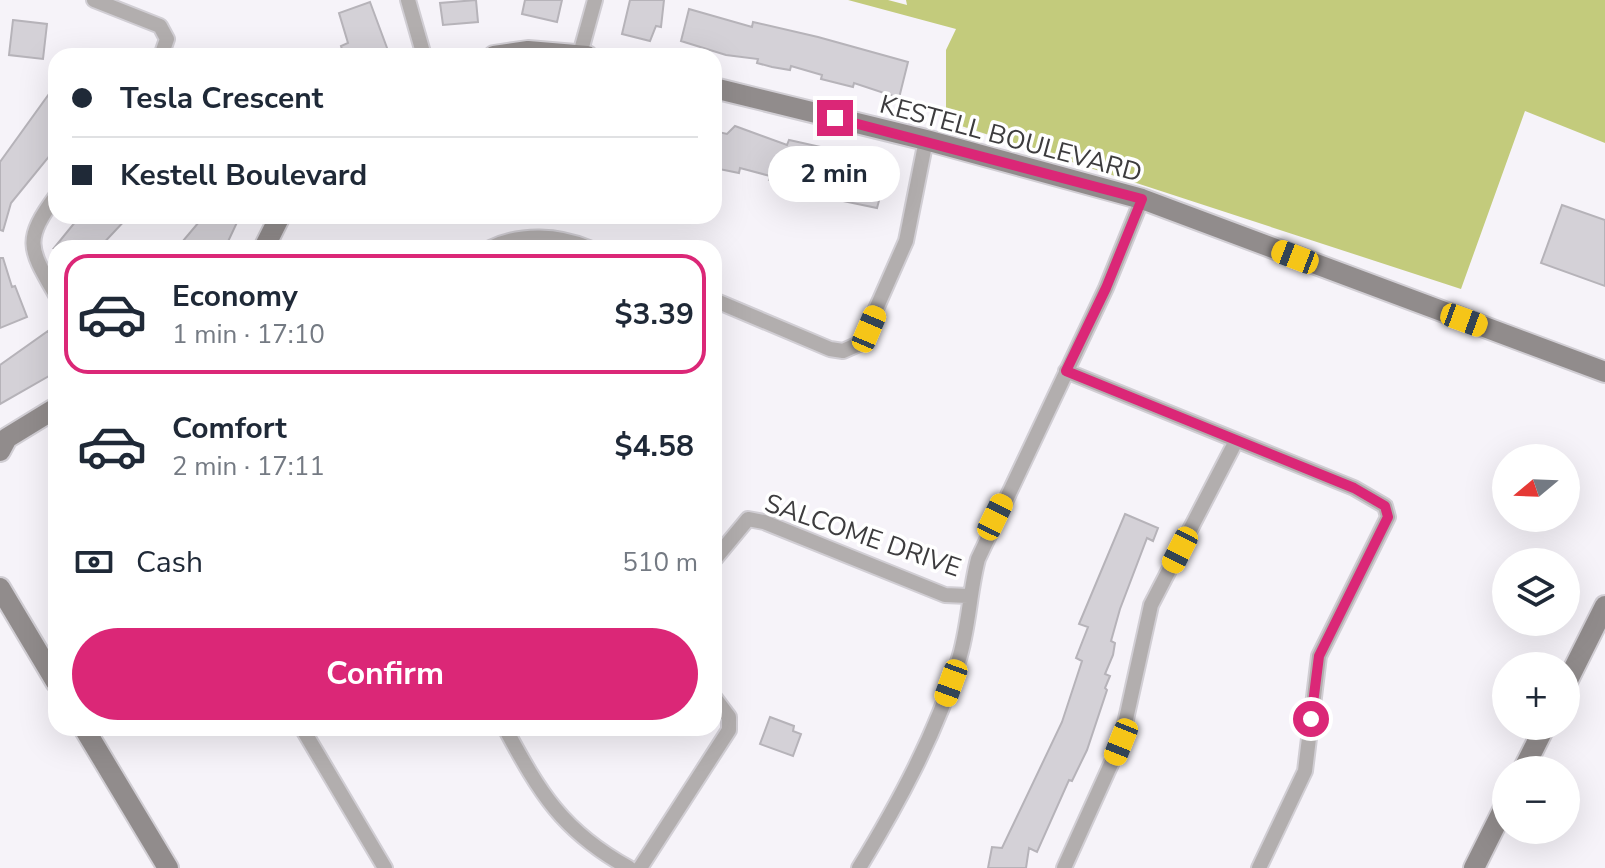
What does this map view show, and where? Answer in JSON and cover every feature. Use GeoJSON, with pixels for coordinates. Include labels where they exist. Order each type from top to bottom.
{"type":"FeatureCollection","features":[{"type":"Feature","properties":{"kind":"street"},"geometry":{"type":"LineString","coordinates":[[94,0],[160,26],[167,39],[164,48]]}},
{"type":"Feature","properties":{"kind":"street"},"geometry":{"type":"LineString","coordinates":[[408,0],[422,48]]}},
{"type":"Feature","properties":{"kind":"street"},"geometry":{"type":"LineString","coordinates":[[585,48],[595,0]]}},
{"type":"Feature","properties":{"kind":"street","name":"KESTELL BOULEVARD"},"geometry":{"type":"LineString","coordinates":[[722,90],[926,140],[1142,199],[1605,372]]}},
{"type":"Feature","properties":{"kind":"street"},"geometry":{"type":"LineString","coordinates":[[722,303],[830,349],[843,351],[861,343],[906,241],[926,140]]}},
{"type":"Feature","properties":{"kind":"street"},"geometry":{"type":"LineString","coordinates":[[859,868],[891,816],[942,708],[960,659],[968,596],[978,559],[995,517],[1106,288],[1142,199]]}},
{"type":"Feature","properties":{"kind":"street"},"geometry":{"type":"LineString","coordinates":[[48,207],[37,222],[31,239],[34,257],[48,281]]}},
{"type":"Feature","properties":{"kind":"street"},"geometry":{"type":"LineString","coordinates":[[515,240],[541,236],[557,240]]}},
{"type":"Feature","properties":{"kind":"street"},"geometry":{"type":"LineString","coordinates":[[1066,371],[1378,499],[1385,506],[1388,517],[1319,656],[1305,771],[1259,868]]}},
{"type":"Feature","properties":{"kind":"street"},"geometry":{"type":"LineString","coordinates":[[2,443],[48,413]]}},
{"type":"Feature","properties":{"kind":"street"},"geometry":{"type":"LineString","coordinates":[[1064,868],[1121,742],[1151,605],[1236,441]]}},
{"type":"Feature","properties":{"kind":"street","name":"SALCOME DRIVE"},"geometry":{"type":"LineString","coordinates":[[722,550],[748,519],[764,522],[945,595],[968,596]]}},
{"type":"Feature","properties":{"kind":"street"},"geometry":{"type":"LineString","coordinates":[[0,588],[48,669]]}},
{"type":"Feature","properties":{"kind":"street"},"geometry":{"type":"LineString","coordinates":[[1580,656],[1605,606]]}},
{"type":"Feature","properties":{"kind":"street"},"geometry":{"type":"LineString","coordinates":[[640,868],[729,730],[729,717],[722,708]]}},
{"type":"Feature","properties":{"kind":"street"},"geometry":{"type":"LineString","coordinates":[[89,736],[168,868]]}},
{"type":"Feature","properties":{"kind":"street"},"geometry":{"type":"LineString","coordinates":[[307,736],[385,868]]}},
{"type":"Feature","properties":{"kind":"street"},"geometry":{"type":"LineString","coordinates":[[510,736],[551,807],[596,850],[629,868]]}},
{"type":"Feature","properties":{"kind":"street"},"geometry":{"type":"LineString","coordinates":[[1474,868],[1492,832]]}},
{"type":"Feature","properties":{"kind":"green space"},"geometry":{"type":"Polygon","coordinates":[[[848,0],[888,0],[907,5],[906,0],[1605,0],[1605,143],[1525,111],[1461,289],[946,121],[946,50],[956,29],[848,0]]]}},
{"type":"Feature","properties":{"kind":"building"},"geometry":{"type":"Polygon","coordinates":[[[476,0],[478,22],[443,25],[440,3],[476,0]]]}},
{"type":"Feature","properties":{"kind":"building"},"geometry":{"type":"Polygon","coordinates":[[[525,0],[562,0],[557,22],[522,14],[525,0]]]}},
{"type":"Feature","properties":{"kind":"building"},"geometry":{"type":"Polygon","coordinates":[[[630,0],[664,0],[661,27],[656,26],[650,41],[622,34],[630,0]]]}},
{"type":"Feature","properties":{"kind":"building"},"geometry":{"type":"Polygon","coordinates":[[[370,2],[387,48],[342,48],[348,43],[339,13],[370,2]]]}},
{"type":"Feature","properties":{"kind":"building"},"geometry":{"type":"Polygon","coordinates":[[[689,9],[752,27],[753,22],[818,37],[908,62],[899,98],[854,83],[853,87],[821,79],[822,75],[791,66],[790,70],[772,67],[757,63],[758,59],[722,54],[722,48],[704,48],[681,41],[689,9]]]}},
{"type":"Feature","properties":{"kind":"building"},"geometry":{"type":"Polygon","coordinates":[[[13,20],[47,24],[43,59],[9,55],[13,20]]]}},
{"type":"Feature","properties":{"kind":"building"},"geometry":{"type":"Polygon","coordinates":[[[48,95],[48,158],[11,203],[3,231],[0,230],[0,162],[48,95]]]}},
{"type":"Feature","properties":{"kind":"building"},"geometry":{"type":"Polygon","coordinates":[[[735,126],[787,145],[789,140],[821,147],[826,166],[819,193],[776,183],[769,180],[770,176],[740,168],[739,173],[722,170],[722,133],[727,134],[735,126]]]}},
{"type":"Feature","properties":{"kind":"building"},"geometry":{"type":"Polygon","coordinates":[[[856,152],[890,160],[877,208],[843,201],[856,152]]]}},
{"type":"Feature","properties":{"kind":"building"},"geometry":{"type":"Polygon","coordinates":[[[1562,205],[1605,220],[1605,286],[1541,263],[1562,205]]]}},
{"type":"Feature","properties":{"kind":"building"},"geometry":{"type":"Polygon","coordinates":[[[74,224],[122,224],[106,240],[60,240],[74,224]]]}},
{"type":"Feature","properties":{"kind":"building"},"geometry":{"type":"Polygon","coordinates":[[[197,224],[236,224],[229,240],[184,240],[197,224]]]}},
{"type":"Feature","properties":{"kind":"building"},"geometry":{"type":"Polygon","coordinates":[[[0,258],[3,258],[12,287],[15,286],[27,317],[0,328],[0,258]]]}},
{"type":"Feature","properties":{"kind":"building"},"geometry":{"type":"Polygon","coordinates":[[[48,331],[48,377],[0,404],[0,365],[48,331]]]}},
{"type":"Feature","properties":{"kind":"building"},"geometry":{"type":"Polygon","coordinates":[[[1125,514],[1158,528],[1153,541],[1147,538],[1120,609],[1111,641],[1115,643],[1113,655],[1105,674],[1110,676],[1107,690],[1087,750],[1072,781],[1069,780],[1037,852],[1029,848],[1026,868],[988,868],[992,847],[1002,848],[1062,722],[1082,661],[1076,658],[1088,627],[1079,624],[1125,514]]]}},
{"type":"Feature","properties":{"kind":"building"},"geometry":{"type":"Polygon","coordinates":[[[770,717],[794,726],[793,731],[801,734],[793,756],[760,744],[770,717]]]}},
{"type":"Feature","properties":{"kind":"route"},"geometry":{"type":"LineString","coordinates":[[835,118],[1142,199],[1106,288],[1066,371],[1354,488],[1378,499],[1385,506],[1388,517],[1319,656],[1311,719]]}}]}
